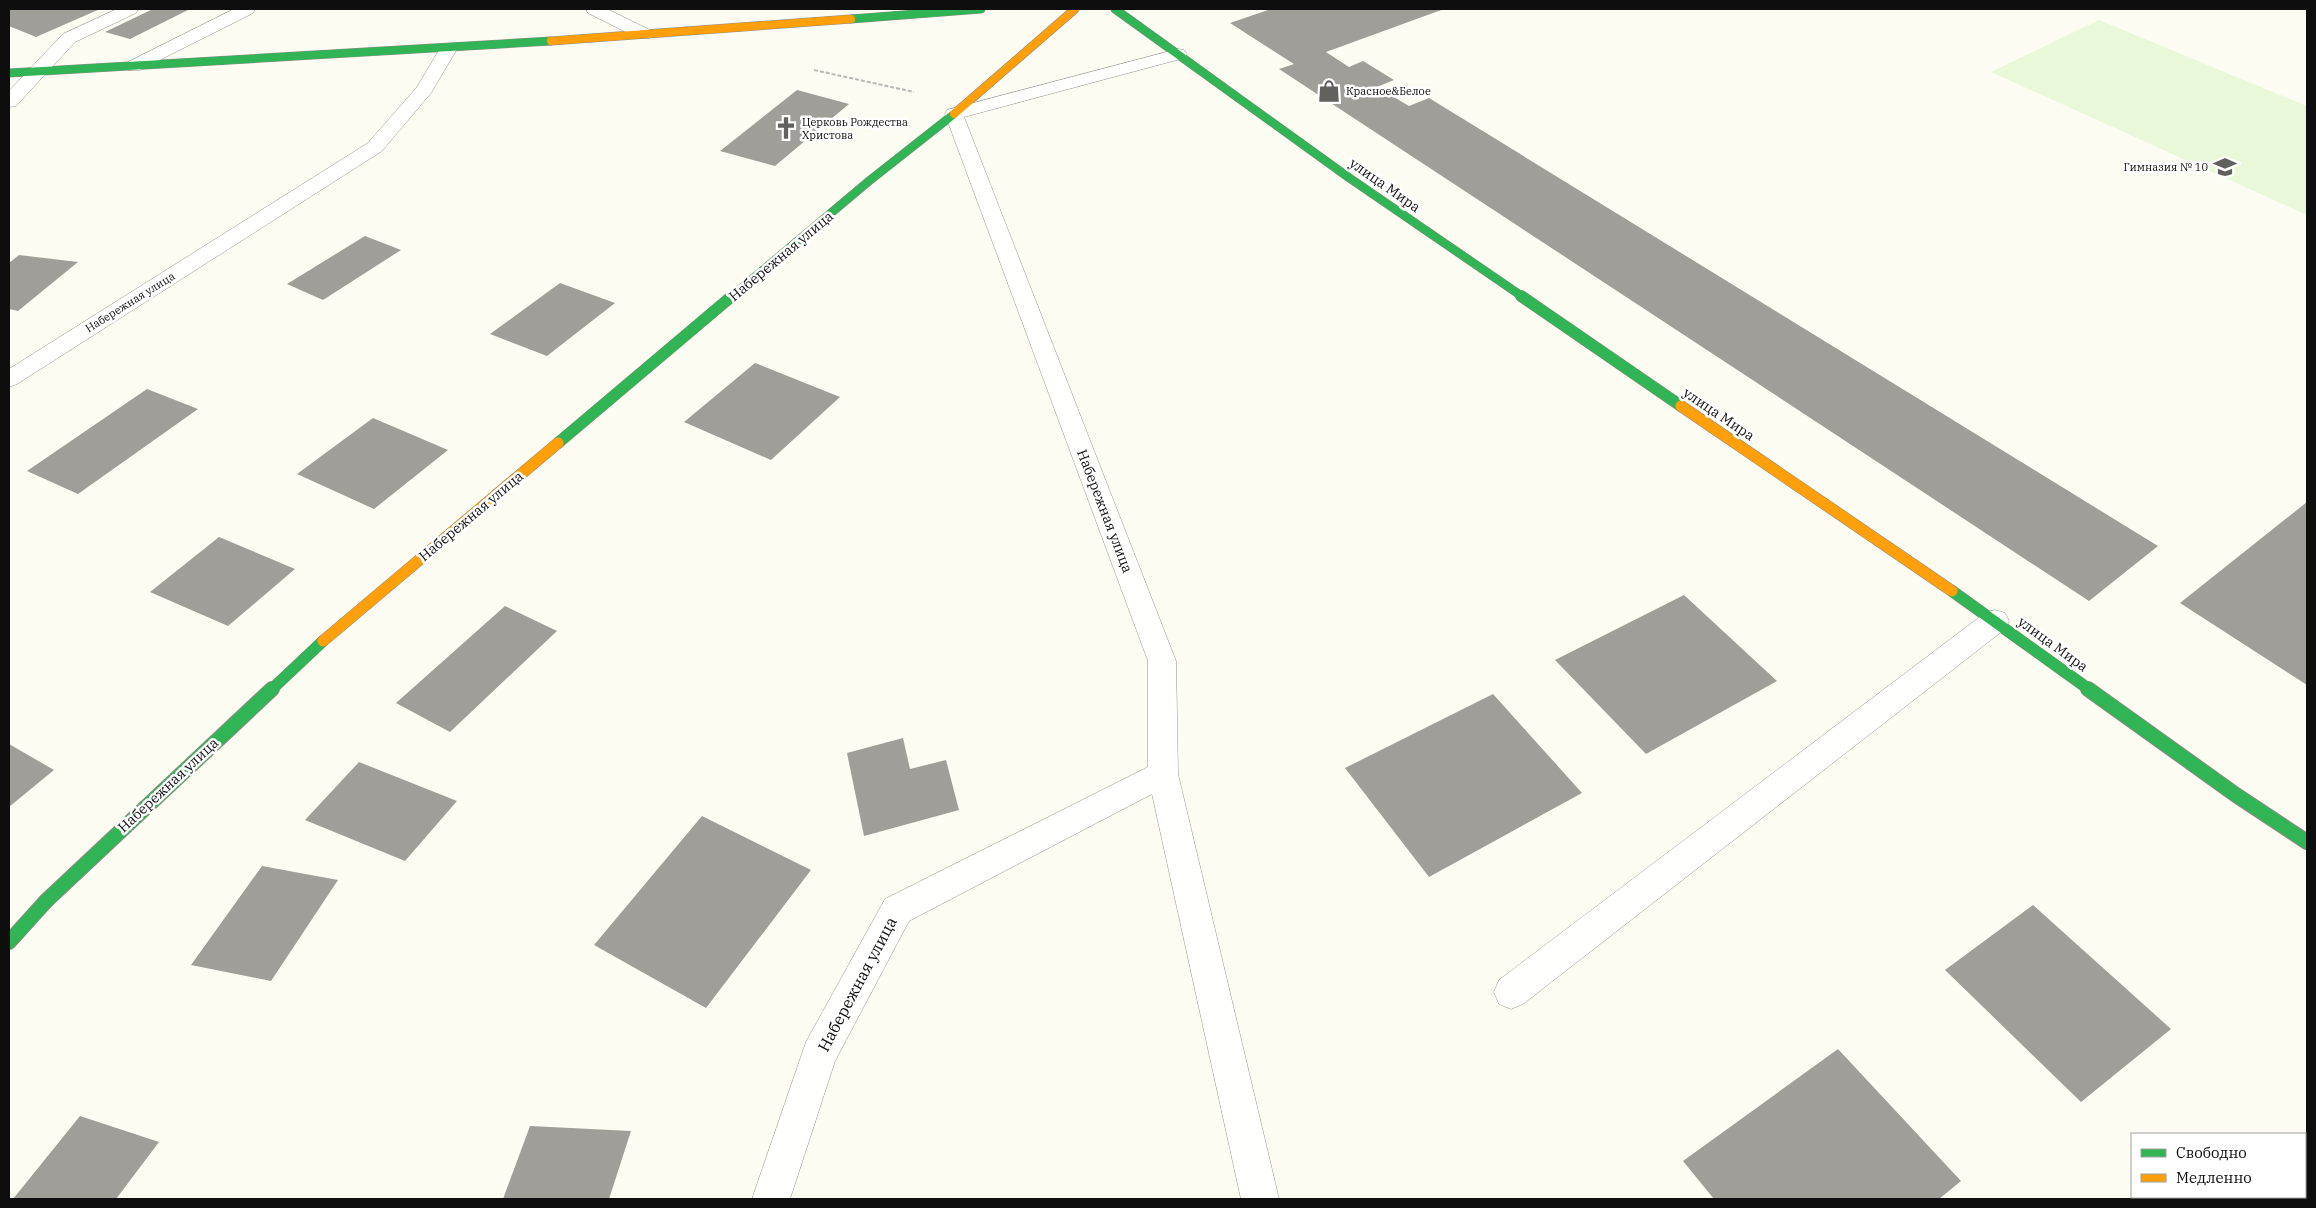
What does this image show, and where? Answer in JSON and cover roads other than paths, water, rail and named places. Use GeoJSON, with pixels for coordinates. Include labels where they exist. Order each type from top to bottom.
{"type":"FeatureCollection","features":[{"type":"Feature","properties":{"kind":"street"},"geometry":{"type":"LineString","coordinates":[[9,102],[69,38],[130,9]]}},
{"type":"Feature","properties":{"kind":"street"},"geometry":{"type":"LineString","coordinates":[[134,66],[247,9]]}},
{"type":"Feature","properties":{"kind":"street"},"geometry":{"type":"LineString","coordinates":[[594,9],[644,34]]}},
{"type":"Feature","properties":{"kind":"street"},"geometry":{"type":"LineString","coordinates":[[9,73],[448,49],[982,9]]}},
{"type":"Feature","properties":{"kind":"street","name":"Набережная улица"},"geometry":{"type":"LineString","coordinates":[[9,942],[46,901],[311,651],[869,181],[954,114],[1075,9]]}},
{"type":"Feature","properties":{"kind":"street","name":"улица Мира"},"geometry":{"type":"LineString","coordinates":[[1115,9],[1348,177],[1995,621],[2236,795],[2307,842]]}},
{"type":"Feature","properties":{"kind":"street","name":"Набережная улица"},"geometry":{"type":"LineString","coordinates":[[9,379],[375,147],[425,88],[448,49]]}},
{"type":"Feature","properties":{"kind":"street"},"geometry":{"type":"LineString","coordinates":[[954,114],[1178,54]]}},
{"type":"Feature","properties":{"kind":"street","name":"Набережная улица"},"geometry":{"type":"LineString","coordinates":[[954,114],[1162,661],[1163,774],[1260,1199]]}},
{"type":"Feature","properties":{"kind":"street"},"geometry":{"type":"LineString","coordinates":[[1510,992],[1995,621]]}},
{"type":"Feature","properties":{"kind":"street","name":"Набережная улица"},"geometry":{"type":"LineString","coordinates":[[771,1199],[819,1054],[897,910],[1163,774]]}},
{"type":"Feature","properties":{"kind":"place","name":"Красное&Белое"},"geometry":{"type":"Point","coordinates":[1329,91]}},
{"type":"Feature","properties":{"kind":"place","name":"Церковь Рождества Христова"},"geometry":{"type":"Point","coordinates":[786,128]}},
{"type":"Feature","properties":{"kind":"place","name":"Гимназия № 10"},"geometry":{"type":"Point","coordinates":[2225,167]}}]}
